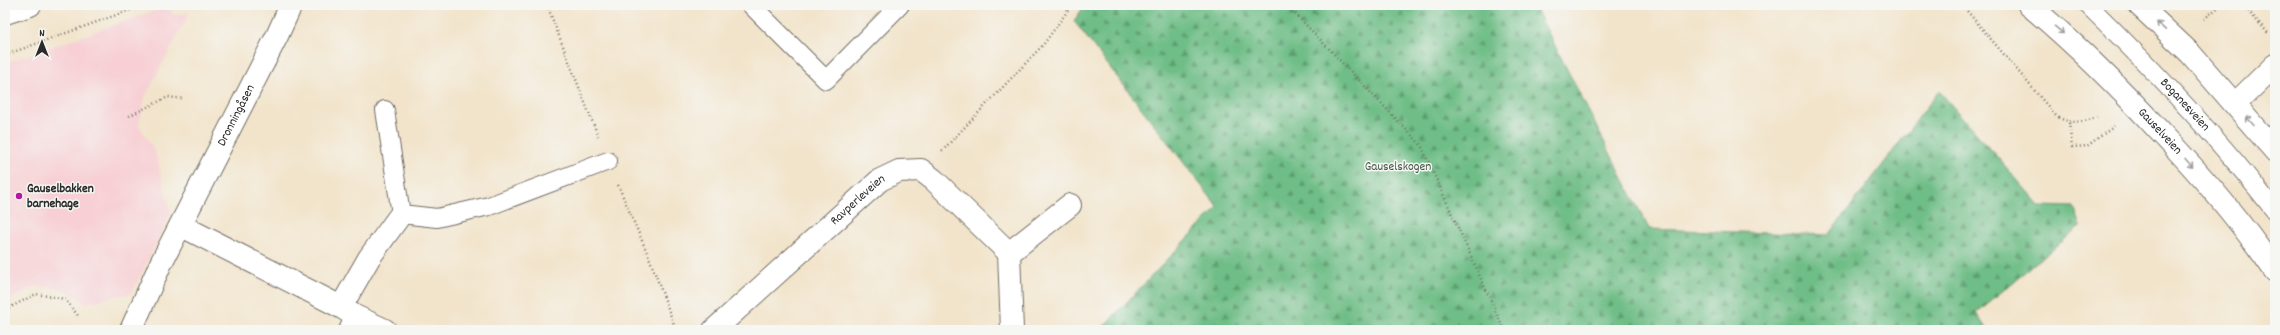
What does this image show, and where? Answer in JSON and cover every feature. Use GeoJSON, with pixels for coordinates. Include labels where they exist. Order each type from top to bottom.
{"type":"FeatureCollection","features":[{"type":"Feature","properties":{"kind":"street"},"geometry":{"type":"LineString","coordinates":[[5,13],[30,5]]}},
{"type":"Feature","properties":{"kind":"street","name":"Dronningåsen"},"geometry":{"type":"LineString","coordinates":[[131,330],[161,263],[182,226],[278,36],[291,5]]}},
{"type":"Feature","properties":{"kind":"street","name":"Gauselveien"},"geometry":{"type":"LineString","coordinates":[[2029,5],[2068,37],[2133,102],[2182,155],[2220,198],[2275,272]]}},
{"type":"Feature","properties":{"kind":"street"},"geometry":{"type":"LineString","coordinates":[[2139,5],[2190,53],[2275,151]]}},
{"type":"Feature","properties":{"kind":"street"},"geometry":{"type":"LineString","coordinates":[[2235,104],[2275,65]]}},
{"type":"Feature","properties":{"kind":"street","name":"Ravperleveien"},"geometry":{"type":"LineString","coordinates":[[714,330],[880,180],[899,171],[921,170],[934,180],[1009,253]]}},
{"type":"Feature","properties":{"kind":"street"},"geometry":{"type":"LineString","coordinates":[[1012,330],[1009,253],[1070,205]]}},
{"type":"Feature","properties":{"kind":"street"},"geometry":{"type":"LineString","coordinates":[[348,318],[369,258],[401,214]]}},
{"type":"Feature","properties":{"kind":"street"},"geometry":{"type":"LineString","coordinates":[[182,226],[348,318],[386,330]]}},
{"type":"Feature","properties":{"kind":"lane"},"geometry":{"type":"LineString","coordinates":[[751,5],[826,80],[900,5]]}},
{"type":"Feature","properties":{"kind":"lane","name":"Boganesveien"},"geometry":{"type":"LineString","coordinates":[[2088,5],[2162,78],[2223,146],[2275,211]]}},
{"type":"Feature","properties":{"kind":"lane"},"geometry":{"type":"LineString","coordinates":[[385,110],[401,214],[437,218],[489,206],[608,161]]}},
{"type":"Feature","properties":{"kind":"path"},"geometry":{"type":"LineString","coordinates":[[5,55],[144,5]]}},
{"type":"Feature","properties":{"kind":"path"},"geometry":{"type":"LineString","coordinates":[[1287,5],[1421,145],[1504,330]]}},
{"type":"Feature","properties":{"kind":"path"},"geometry":{"type":"LineString","coordinates":[[1962,5],[2057,117],[2069,123],[2083,123],[2097,117]]}},
{"type":"Feature","properties":{"kind":"path"},"geometry":{"type":"LineString","coordinates":[[2204,19],[2221,5]]}},
{"type":"Feature","properties":{"kind":"path"},"geometry":{"type":"LineString","coordinates":[[2242,5],[2268,32]]}},
{"type":"Feature","properties":{"kind":"path"},"geometry":{"type":"LineString","coordinates":[[129,116],[168,97],[184,99]]}},
{"type":"Feature","properties":{"kind":"path"},"geometry":{"type":"LineString","coordinates":[[2069,123],[2072,147],[2087,146],[2118,123]]}},
{"type":"Feature","properties":{"kind":"path"},"geometry":{"type":"LineString","coordinates":[[5,310],[36,294],[65,299],[78,317]]}},
{"type":"Feature","properties":{"kind":"shaded area"},"geometry":{"type":"Polygon","coordinates":[[[168,6],[173,15],[189,13],[145,97],[139,125],[155,152],[171,213],[132,293],[86,303],[63,289],[36,286],[5,302],[5,63],[168,6]]]}},
{"type":"Feature","properties":{"kind":"green space","name":"Gauselskogen"},"geometry":{"type":"Polygon","coordinates":[[[1085,5],[1534,5],[1649,229],[1829,235],[1939,91],[2040,206],[2074,207],[2081,226],[1976,313],[1987,330],[1100,330],[1218,207],[1074,21],[1085,5]]]}},
{"type":"Feature","properties":{"kind":"place","name":"Gauselbakken barnehage"},"geometry":{"type":"Point","coordinates":[19,196]}}]}
